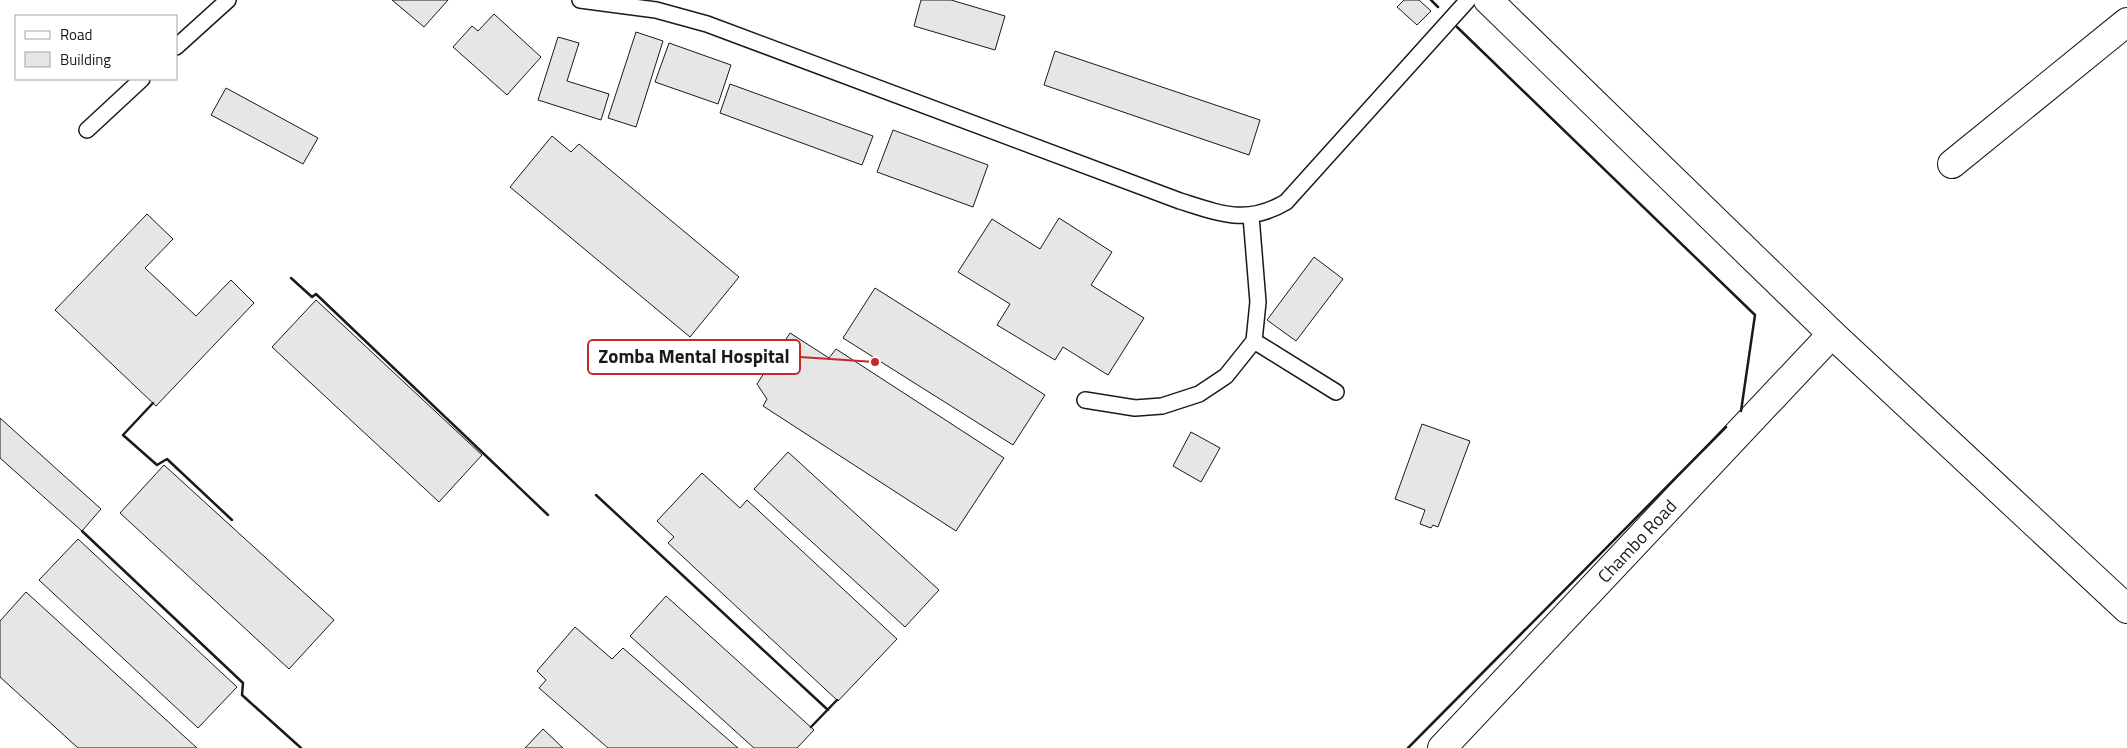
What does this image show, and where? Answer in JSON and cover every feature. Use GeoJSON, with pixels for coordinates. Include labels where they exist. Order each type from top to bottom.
{"type":"FeatureCollection","features":[{"type":"Feature","properties":{"kind":"main road"},"geometry":{"type":"LineString","coordinates":[[1488,0],[1832,334],[2127,609]]}},
{"type":"Feature","properties":{"kind":"main road"},"geometry":{"type":"LineString","coordinates":[[1952,164],[2127,22]]}},
{"type":"Feature","properties":{"kind":"main road","name":"Chambo Road"},"geometry":{"type":"LineString","coordinates":[[1442,748],[1832,334]]}},
{"type":"Feature","properties":{"kind":"lane"},"geometry":{"type":"LineString","coordinates":[[178,45],[228,0]]}},
{"type":"Feature","properties":{"kind":"lane"},"geometry":{"type":"LineString","coordinates":[[580,0],[683,16],[1180,201],[1230,216],[1251,216],[1269,212],[1286,202],[1468,0]]}},
{"type":"Feature","properties":{"kind":"lane"},"geometry":{"type":"LineString","coordinates":[[87,130],[141,80]]}},
{"type":"Feature","properties":{"kind":"lane"},"geometry":{"type":"LineString","coordinates":[[1085,400],[1135,408],[1162,406],[1199,394],[1226,376],[1254,341],[1258,302],[1251,216]]}},
{"type":"Feature","properties":{"kind":"lane"},"geometry":{"type":"LineString","coordinates":[[1254,341],[1336,392]]}},
{"type":"Feature","properties":{"kind":"building"},"geometry":{"type":"Polygon","coordinates":[[[392,0],[448,0],[424,27],[392,0]]]}},
{"type":"Feature","properties":{"kind":"building"},"geometry":{"type":"Polygon","coordinates":[[[921,0],[951,0],[1005,16],[995,50],[914,26],[921,0]]]}},
{"type":"Feature","properties":{"kind":"building"},"geometry":{"type":"Polygon","coordinates":[[[1404,0],[1419,0],[1431,11],[1417,25],[1397,7],[1404,0]]]}},
{"type":"Feature","properties":{"kind":"building"},"geometry":{"type":"Polygon","coordinates":[[[494,14],[541,57],[507,95],[453,47],[472,26],[478,31],[494,14]]]}},
{"type":"Feature","properties":{"kind":"building"},"geometry":{"type":"Polygon","coordinates":[[[636,32],[663,41],[636,127],[608,118],[636,32]]]}},
{"type":"Feature","properties":{"kind":"building"},"geometry":{"type":"Polygon","coordinates":[[[558,37],[579,43],[567,81],[609,94],[601,120],[538,100],[558,37]]]}},
{"type":"Feature","properties":{"kind":"building"},"geometry":{"type":"Polygon","coordinates":[[[669,43],[731,65],[718,104],[655,82],[669,43]]]}},
{"type":"Feature","properties":{"kind":"building"},"geometry":{"type":"Polygon","coordinates":[[[1055,51],[1260,120],[1249,155],[1044,85],[1055,51]]]}},
{"type":"Feature","properties":{"kind":"building"},"geometry":{"type":"Polygon","coordinates":[[[730,84],[873,136],[862,165],[720,113],[730,84]]]}},
{"type":"Feature","properties":{"kind":"building"},"geometry":{"type":"Polygon","coordinates":[[[226,88],[318,138],[303,164],[211,115],[226,88]]]}},
{"type":"Feature","properties":{"kind":"building"},"geometry":{"type":"Polygon","coordinates":[[[893,130],[988,165],[973,207],[877,172],[893,130]]]}},
{"type":"Feature","properties":{"kind":"building"},"geometry":{"type":"Polygon","coordinates":[[[552,136],[571,152],[579,144],[739,277],[690,337],[510,187],[552,136]]]}},
{"type":"Feature","properties":{"kind":"building"},"geometry":{"type":"Polygon","coordinates":[[[147,214],[173,239],[145,268],[196,316],[231,280],[254,303],[156,406],[55,310],[147,214]]]}},
{"type":"Feature","properties":{"kind":"building"},"geometry":{"type":"Polygon","coordinates":[[[1059,218],[1112,252],[1091,285],[1144,318],[1108,375],[1063,347],[1055,360],[997,325],[1010,304],[958,272],[992,219],[1040,249],[1059,218]]]}},
{"type":"Feature","properties":{"kind":"building"},"geometry":{"type":"Polygon","coordinates":[[[1314,257],[1343,279],[1296,341],[1267,320],[1314,257]]]}},
{"type":"Feature","properties":{"kind":"building"},"geometry":{"type":"Polygon","coordinates":[[[875,288],[1045,395],[1013,445],[843,338],[875,288]]]}},
{"type":"Feature","properties":{"kind":"building"},"geometry":{"type":"Polygon","coordinates":[[[316,300],[482,455],[439,502],[272,347],[316,300]]]}},
{"type":"Feature","properties":{"kind":"building"},"geometry":{"type":"Polygon","coordinates":[[[790,333],[829,358],[836,349],[1004,458],[956,531],[763,406],[767,399],[757,384],[790,333]]]}},
{"type":"Feature","properties":{"kind":"building"},"geometry":{"type":"Polygon","coordinates":[[[0,418],[101,509],[82,531],[0,458],[0,418]]]}},
{"type":"Feature","properties":{"kind":"building"},"geometry":{"type":"Polygon","coordinates":[[[1422,424],[1470,441],[1438,527],[1433,525],[1431,528],[1420,524],[1425,510],[1395,499],[1422,424]]]}},
{"type":"Feature","properties":{"kind":"building"},"geometry":{"type":"Polygon","coordinates":[[[1191,432],[1220,448],[1201,482],[1173,466],[1191,432]]]}},
{"type":"Feature","properties":{"kind":"building"},"geometry":{"type":"Polygon","coordinates":[[[788,452],[939,590],[905,627],[754,489],[788,452]]]}},
{"type":"Feature","properties":{"kind":"building"},"geometry":{"type":"Polygon","coordinates":[[[164,465],[334,620],[289,669],[120,513],[164,465]]]}},
{"type":"Feature","properties":{"kind":"building"},"geometry":{"type":"Polygon","coordinates":[[[702,473],[740,508],[747,500],[897,639],[838,701],[668,543],[674,537],[657,521],[702,473]]]}},
{"type":"Feature","properties":{"kind":"building"},"geometry":{"type":"Polygon","coordinates":[[[78,539],[237,687],[198,728],[39,580],[78,539]]]}},
{"type":"Feature","properties":{"kind":"building"},"geometry":{"type":"Polygon","coordinates":[[[26,592],[197,748],[78,748],[0,677],[0,621],[26,592]]]}},
{"type":"Feature","properties":{"kind":"building"},"geometry":{"type":"Polygon","coordinates":[[[666,596],[814,730],[797,748],[754,748],[630,636],[666,596]]]}},
{"type":"Feature","properties":{"kind":"building"},"geometry":{"type":"Polygon","coordinates":[[[575,627],[612,659],[623,648],[738,748],[608,748],[539,688],[546,680],[537,671],[575,627]]]}},
{"type":"Feature","properties":{"kind":"building"},"geometry":{"type":"Polygon","coordinates":[[[543,729],[563,748],[525,748],[543,729]]]}},
{"type":"Feature","properties":{"kind":"wall"},"geometry":{"type":"LineString","coordinates":[[1431,0],[1438,7]]}},
{"type":"Feature","properties":{"kind":"wall"},"geometry":{"type":"LineString","coordinates":[[1457,27],[1755,315],[1741,411]]}},
{"type":"Feature","properties":{"kind":"wall"},"geometry":{"type":"LineString","coordinates":[[291,278],[312,297],[316,294],[548,515]]}},
{"type":"Feature","properties":{"kind":"wall"},"geometry":{"type":"LineString","coordinates":[[153,403],[123,435],[157,465],[167,459],[232,520]]}},
{"type":"Feature","properties":{"kind":"wall"},"geometry":{"type":"LineString","coordinates":[[1408,748],[1726,427]]}},
{"type":"Feature","properties":{"kind":"wall"},"geometry":{"type":"LineString","coordinates":[[596,495],[828,710]]}},
{"type":"Feature","properties":{"kind":"wall"},"geometry":{"type":"LineString","coordinates":[[82,531],[243,683],[242,695],[301,748]]}},
{"type":"Feature","properties":{"kind":"wall"},"geometry":{"type":"LineString","coordinates":[[811,727],[837,700]]}},
{"type":"Feature","properties":{"kind":"place","name":"Zomba Mental Hospital"},"geometry":{"type":"Point","coordinates":[875,362]}}]}
